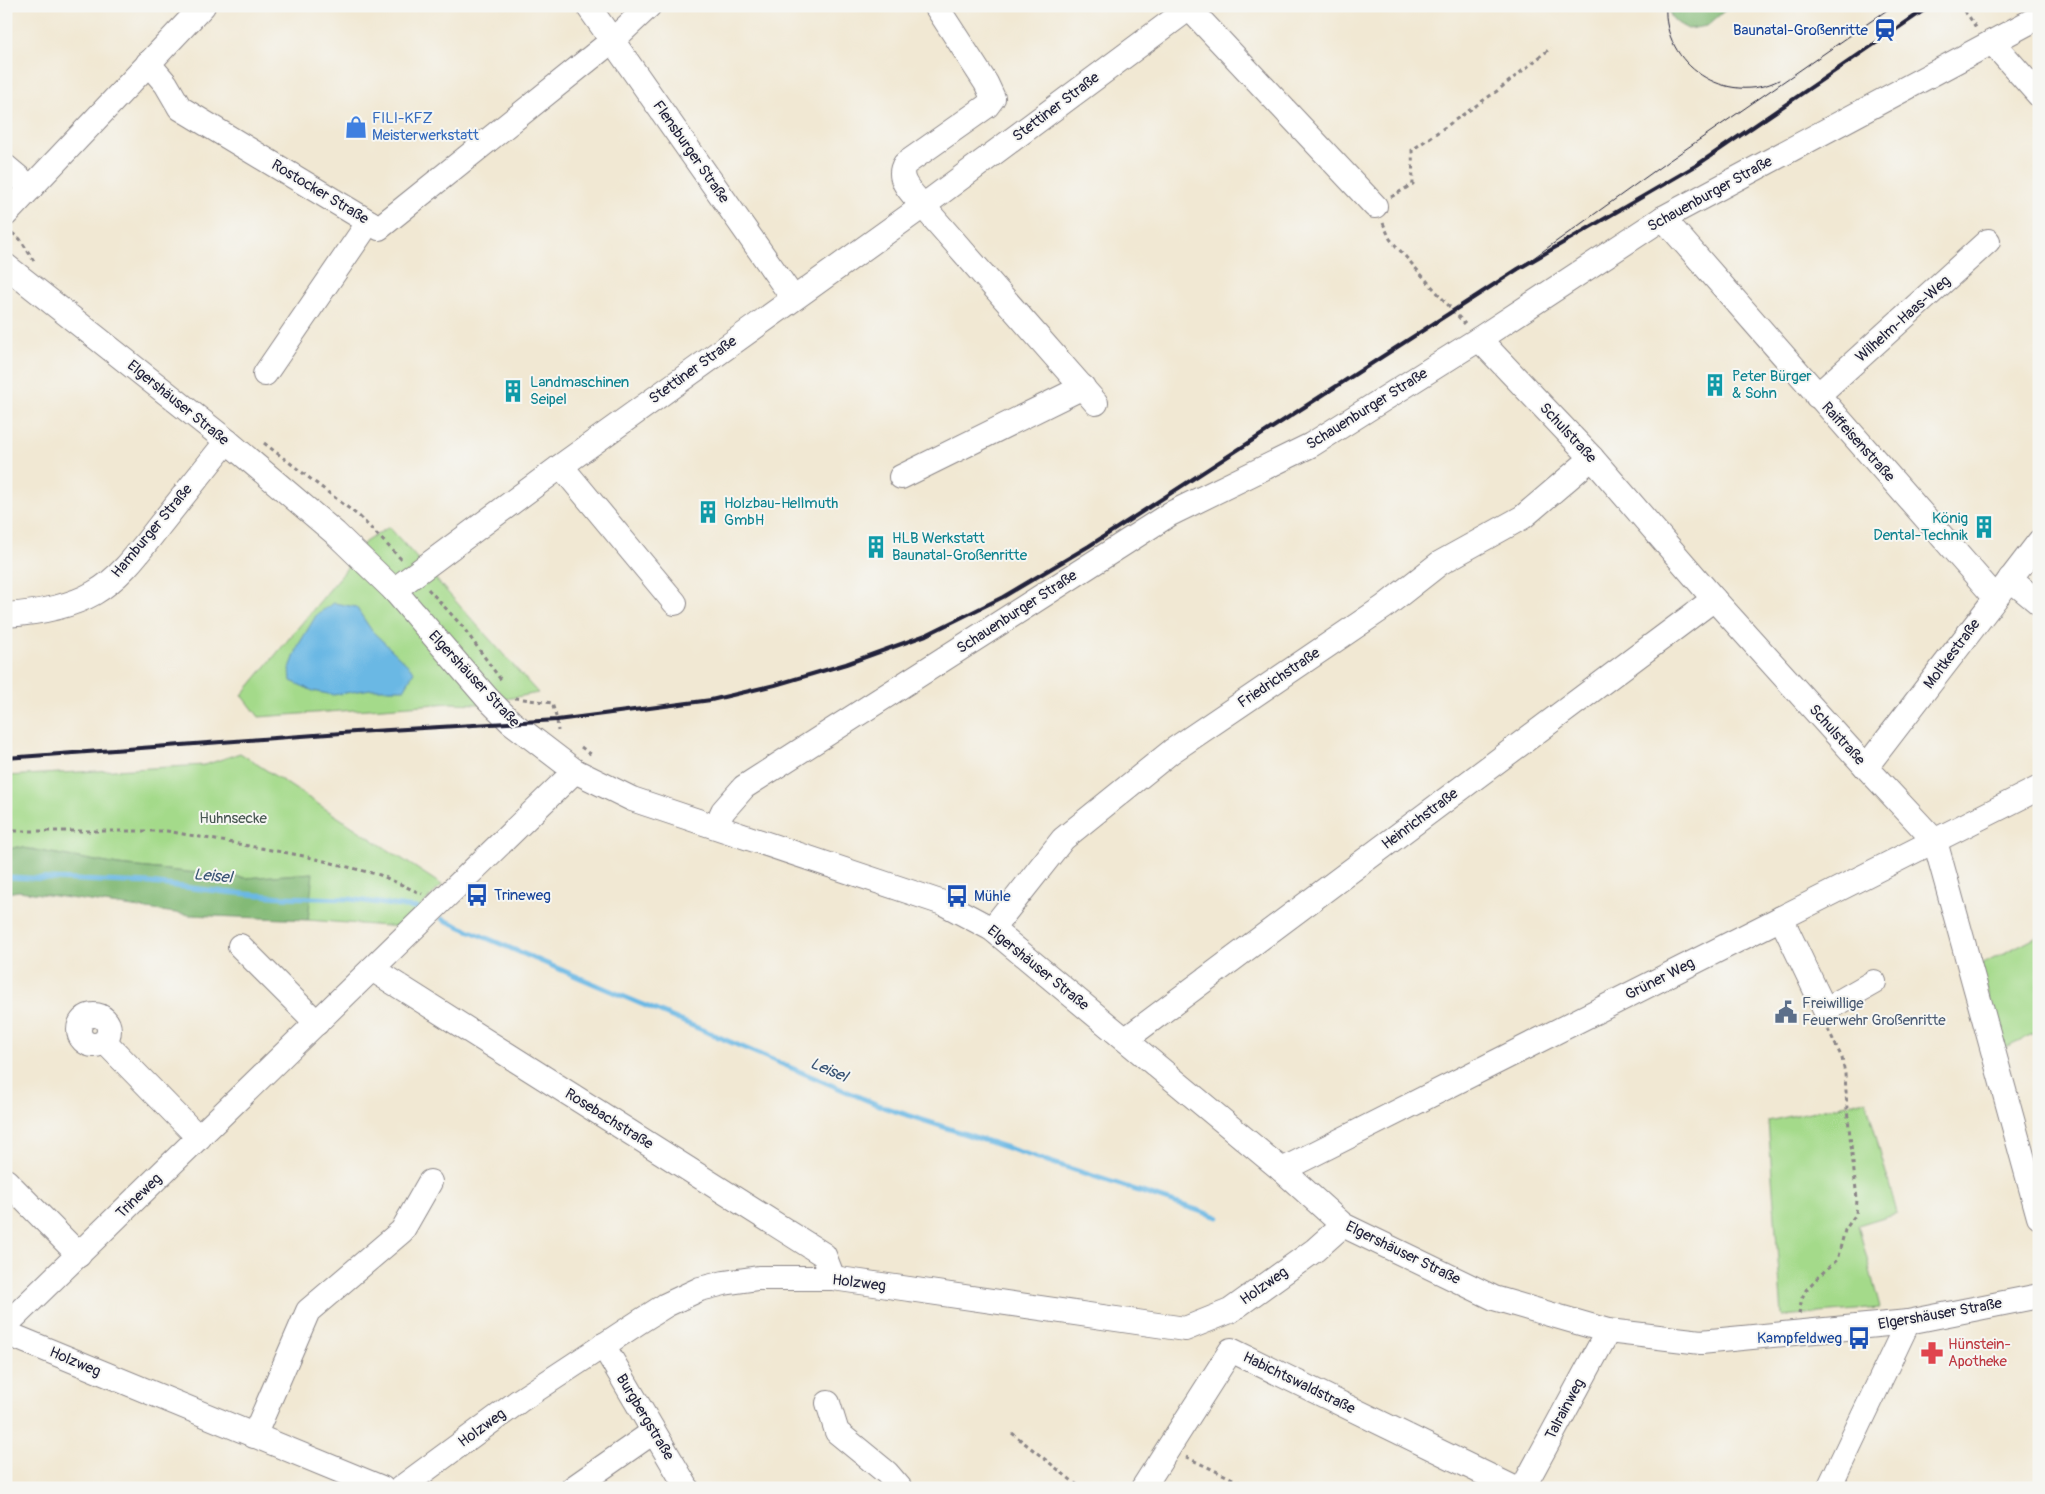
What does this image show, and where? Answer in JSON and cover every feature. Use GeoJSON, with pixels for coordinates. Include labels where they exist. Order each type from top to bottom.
{"type":"FeatureCollection","features":[{"type":"Feature","properties":{"kind":"street"},"geometry":{"type":"LineString","coordinates":[[6,214],[203,6]]}},
{"type":"Feature","properties":{"kind":"street","name":"Flensburger Straße"},"geometry":{"type":"LineString","coordinates":[[588,6],[793,298]]}},
{"type":"Feature","properties":{"kind":"street"},"geometry":{"type":"LineString","coordinates":[[613,40],[649,6]]}},
{"type":"Feature","properties":{"kind":"street"},"geometry":{"type":"LineString","coordinates":[[901,477],[1089,395],[923,206],[902,178],[902,170],[905,164],[988,106],[993,98],[986,83],[936,6]]}},
{"type":"Feature","properties":{"kind":"street","name":"Stettiner Straße"},"geometry":{"type":"LineString","coordinates":[[394,590],[561,466],[923,206],[1190,7],[1375,206]]}},
{"type":"Feature","properties":{"kind":"street","name":"Schauenburger Straße"},"geometry":{"type":"LineString","coordinates":[[716,826],[723,811],[744,786],[1162,519],[1311,445],[1479,339],[1664,218],[2039,17]]}},
{"type":"Feature","properties":{"kind":"street","name":"Rostocker Straße"},"geometry":{"type":"LineString","coordinates":[[148,63],[166,84],[180,108],[379,228],[613,40]]}},
{"type":"Feature","properties":{"kind":"street"},"geometry":{"type":"LineString","coordinates":[[1990,43],[2039,95]]}},
{"type":"Feature","properties":{"kind":"street"},"geometry":{"type":"LineString","coordinates":[[6,167],[31,188]]}},
{"type":"Feature","properties":{"kind":"street","name":"Raiffeisenstraße"},"geometry":{"type":"LineString","coordinates":[[1664,218],[1818,396],[2002,588],[2039,603]]}},
{"type":"Feature","properties":{"kind":"street"},"geometry":{"type":"LineString","coordinates":[[265,374],[369,222]]}},
{"type":"Feature","properties":{"kind":"street","name":"Wilhelm-Haas-Weg"},"geometry":{"type":"LineString","coordinates":[[1818,396],[1988,241]]}},
{"type":"Feature","properties":{"kind":"street","name":"Elgershäuser Straße"},"geometry":{"type":"LineString","coordinates":[[6,266],[227,442],[335,533],[394,590],[488,699],[511,722],[575,772],[632,799],[943,903],[992,928],[1282,1170],[1343,1225],[1494,1298],[1608,1331],[1701,1342],[1908,1322],[2039,1296]]}},
{"type":"Feature","properties":{"kind":"street","name":"Schulstraße"},"geometry":{"type":"LineString","coordinates":[[1479,339],[1592,458],[1714,599],[1866,767],[1936,841],[2039,1217]]}},
{"type":"Feature","properties":{"kind":"street","name":"Hamburger Straße"},"geometry":{"type":"LineString","coordinates":[[6,615],[34,614],[62,606],[94,593],[117,576],[227,442]]}},
{"type":"Feature","properties":{"kind":"street","name":"Friedrichstraße"},"geometry":{"type":"LineString","coordinates":[[992,928],[1063,839],[1172,751],[1384,607],[1440,563],[1523,517],[1592,458]]}},
{"type":"Feature","properties":{"kind":"street"},"geometry":{"type":"LineString","coordinates":[[561,466],[675,603]]}},
{"type":"Feature","properties":{"kind":"street","name":"Moltkestraße"},"geometry":{"type":"LineString","coordinates":[[1866,767],[2039,542]]}},
{"type":"Feature","properties":{"kind":"street","name":"Heinrichstraße"},"geometry":{"type":"LineString","coordinates":[[1126,1039],[1714,599]]}},
{"type":"Feature","properties":{"kind":"street","name":"Trineweg"},"geometry":{"type":"LineString","coordinates":[[6,1325],[575,772]]}},
{"type":"Feature","properties":{"kind":"street","name":"Grüner Weg"},"geometry":{"type":"LineString","coordinates":[[1282,1170],[2039,788]]}},
{"type":"Feature","properties":{"kind":"street"},"geometry":{"type":"LineString","coordinates":[[1781,918],[1825,1010],[1874,982]]}},
{"type":"Feature","properties":{"kind":"street"},"geometry":{"type":"LineString","coordinates":[[240,946],[316,1023]]}},
{"type":"Feature","properties":{"kind":"street","name":"Rosebachstraße"},"geometry":{"type":"LineString","coordinates":[[372,969],[824,1255],[833,1278]]}},
{"type":"Feature","properties":{"kind":"street"},"geometry":{"type":"LineString","coordinates":[[105,1042],[199,1138]]}},
{"type":"Feature","properties":{"kind":"street"},"geometry":{"type":"LineString","coordinates":[[6,1181],[78,1255]]}},
{"type":"Feature","properties":{"kind":"street"},"geometry":{"type":"LineString","coordinates":[[254,1436],[308,1311],[402,1231],[430,1182]]}},
{"type":"Feature","properties":{"kind":"street","name":"Holzweg"},"geometry":{"type":"LineString","coordinates":[[401,1488],[519,1401],[666,1305],[700,1289],[724,1282],[758,1278],[833,1278],[1184,1329],[1230,1311],[1315,1250],[1343,1225]]}},
{"type":"Feature","properties":{"kind":"street"},"geometry":{"type":"LineString","coordinates":[[1230,1311],[1231,1350]]}},
{"type":"Feature","properties":{"kind":"street"},"geometry":{"type":"LineString","coordinates":[[1829,1488],[1908,1322]]}},
{"type":"Feature","properties":{"kind":"street","name":"Talrainweg"},"geometry":{"type":"LineString","coordinates":[[1523,1488],[1608,1331]]}},
{"type":"Feature","properties":{"kind":"street","name":"Holzweg"},"geometry":{"type":"LineString","coordinates":[[6,1334],[382,1488]]}},
{"type":"Feature","properties":{"kind":"street","name":"Burgbergstraße"},"geometry":{"type":"LineString","coordinates":[[603,1346],[687,1488]]}},
{"type":"Feature","properties":{"kind":"street","name":"Habichtswaldstraße"},"geometry":{"type":"LineString","coordinates":[[1144,1488],[1167,1448],[1231,1350],[1514,1488]]}},
{"type":"Feature","properties":{"kind":"street"},"geometry":{"type":"LineString","coordinates":[[828,1403],[837,1432],[887,1473],[900,1488]]}},
{"type":"Feature","properties":{"kind":"street"},"geometry":{"type":"LineString","coordinates":[[573,1488],[653,1432]]}},
{"type":"Feature","properties":{"kind":"path"},"geometry":{"type":"LineString","coordinates":[[1958,6],[1968,15],[1990,43]]}},
{"type":"Feature","properties":{"kind":"path"},"geometry":{"type":"LineString","coordinates":[[1479,339],[1390,239],[1375,206],[1413,184],[1412,150],[1497,91],[1551,48]]}},
{"type":"Feature","properties":{"kind":"path"},"geometry":{"type":"LineString","coordinates":[[6,832],[166,831],[304,856],[380,875],[417,890],[439,904]]}},
{"type":"Feature","properties":{"kind":"path"},"geometry":{"type":"LineString","coordinates":[[1799,1332],[1799,1309],[1802,1298],[1811,1284],[1837,1260],[1845,1230],[1856,1214],[1857,1199],[1845,1074],[1842,1058],[1828,1033],[1825,1010]]}},
{"type":"Feature","properties":{"kind":"path"},"geometry":{"type":"LineString","coordinates":[[1012,1433],[1081,1488]]}},
{"type":"Feature","properties":{"kind":"path"},"geometry":{"type":"LineString","coordinates":[[1167,1448],[1252,1488]]}},
{"type":"Feature","properties":{"kind":"green space"},"geometry":{"type":"Polygon","coordinates":[[[1669,6],[1730,6],[1707,26],[1688,29],[1672,18],[1669,6]]]}},
{"type":"Feature","properties":{"kind":"green space"},"geometry":{"type":"Polygon","coordinates":[[[389,527],[538,693],[479,704],[451,703],[259,717],[242,695],[341,576],[365,542],[389,527]]]}},
{"type":"Feature","properties":{"kind":"green space","name":"Huhnsecke"},"geometry":{"type":"Polygon","coordinates":[[[240,753],[442,885],[400,927],[308,920],[312,873],[246,878],[118,865],[18,847],[6,850],[6,776],[205,765],[240,753]]]}},
{"type":"Feature","properties":{"kind":"green space"},"geometry":{"type":"Polygon","coordinates":[[[18,847],[118,865],[246,878],[313,873],[308,920],[190,915],[19,891],[6,893],[6,850],[18,847]]]}},
{"type":"Feature","properties":{"kind":"green space"},"geometry":{"type":"Polygon","coordinates":[[[2039,935],[2039,1031],[2001,1049],[1981,965],[2039,935]]]}},
{"type":"Feature","properties":{"kind":"green space"},"geometry":{"type":"Polygon","coordinates":[[[1866,1100],[1897,1213],[1858,1225],[1880,1308],[1782,1316],[1768,1121],[1866,1100]]]}},
{"type":"Feature","properties":{"kind":"water"},"geometry":{"type":"Polygon","coordinates":[[[334,603],[356,607],[372,631],[414,671],[405,689],[371,689],[333,695],[313,691],[291,681],[290,668],[299,644],[317,614],[334,603]]]}},
{"type":"Feature","properties":{"kind":"waterway","name":"Leisel"},"geometry":{"type":"LineString","coordinates":[[6,877],[150,883],[282,897],[349,899],[416,908]]}},
{"type":"Feature","properties":{"kind":"waterway","name":"Leisel"},"geometry":{"type":"LineString","coordinates":[[442,919],[883,1107],[1218,1217]]}},
{"type":"Feature","properties":{"kind":"tram line"},"geometry":{"type":"LineString","coordinates":[[1666,6],[1668,27],[1675,46],[1686,62],[1701,75],[1719,84],[1739,88],[1759,87],[1779,80]]}},
{"type":"Feature","properties":{"kind":"tram line"},"geometry":{"type":"LineString","coordinates":[[1518,269],[1667,162],[1893,6]]}},
{"type":"Feature","properties":{"kind":"railway"},"geometry":{"type":"LineString","coordinates":[[6,758],[355,732],[557,720],[711,700],[775,685],[846,664],[926,635],[1003,597],[1089,546],[1518,269],[1697,165],[1930,6]]}},
{"type":"Feature","properties":{"kind":"place","name":"Baunatal-Großenritte"},"geometry":{"type":"Point","coordinates":[1885,30]}},
{"type":"Feature","properties":{"kind":"place","name":"FILI-KFZ Meisterwerkstatt"},"geometry":{"type":"Point","coordinates":[356,127]}},
{"type":"Feature","properties":{"kind":"place","name":"Peter Bürger & Sohn"},"geometry":{"type":"Point","coordinates":[1715,385]}},
{"type":"Feature","properties":{"kind":"place","name":"Landmaschinen Seipel"},"geometry":{"type":"Point","coordinates":[513,391]}},
{"type":"Feature","properties":{"kind":"place","name":"Holzbau-Hellmuth GmbH"},"geometry":{"type":"Point","coordinates":[708,512]}},
{"type":"Feature","properties":{"kind":"place","name":"König Dental-Technik"},"geometry":{"type":"Point","coordinates":[1984,527]}},
{"type":"Feature","properties":{"kind":"place","name":"HLB Werkstatt Baunatal-Großenritte"},"geometry":{"type":"Point","coordinates":[876,547]}},
{"type":"Feature","properties":{"kind":"place","name":"Trineweg"},"geometry":{"type":"Point","coordinates":[477,895]}},
{"type":"Feature","properties":{"kind":"place","name":"Mühle"},"geometry":{"type":"Point","coordinates":[957,896]}},
{"type":"Feature","properties":{"kind":"place","name":"Freiwillige Feuerwehr Großenritte"},"geometry":{"type":"Point","coordinates":[1786,1012]}},
{"type":"Feature","properties":{"kind":"place","name":"Kampfeldweg"},"geometry":{"type":"Point","coordinates":[1859,1338]}},
{"type":"Feature","properties":{"kind":"place","name":"Hünstein- Apotheke"},"geometry":{"type":"Point","coordinates":[1932,1353]}}]}
